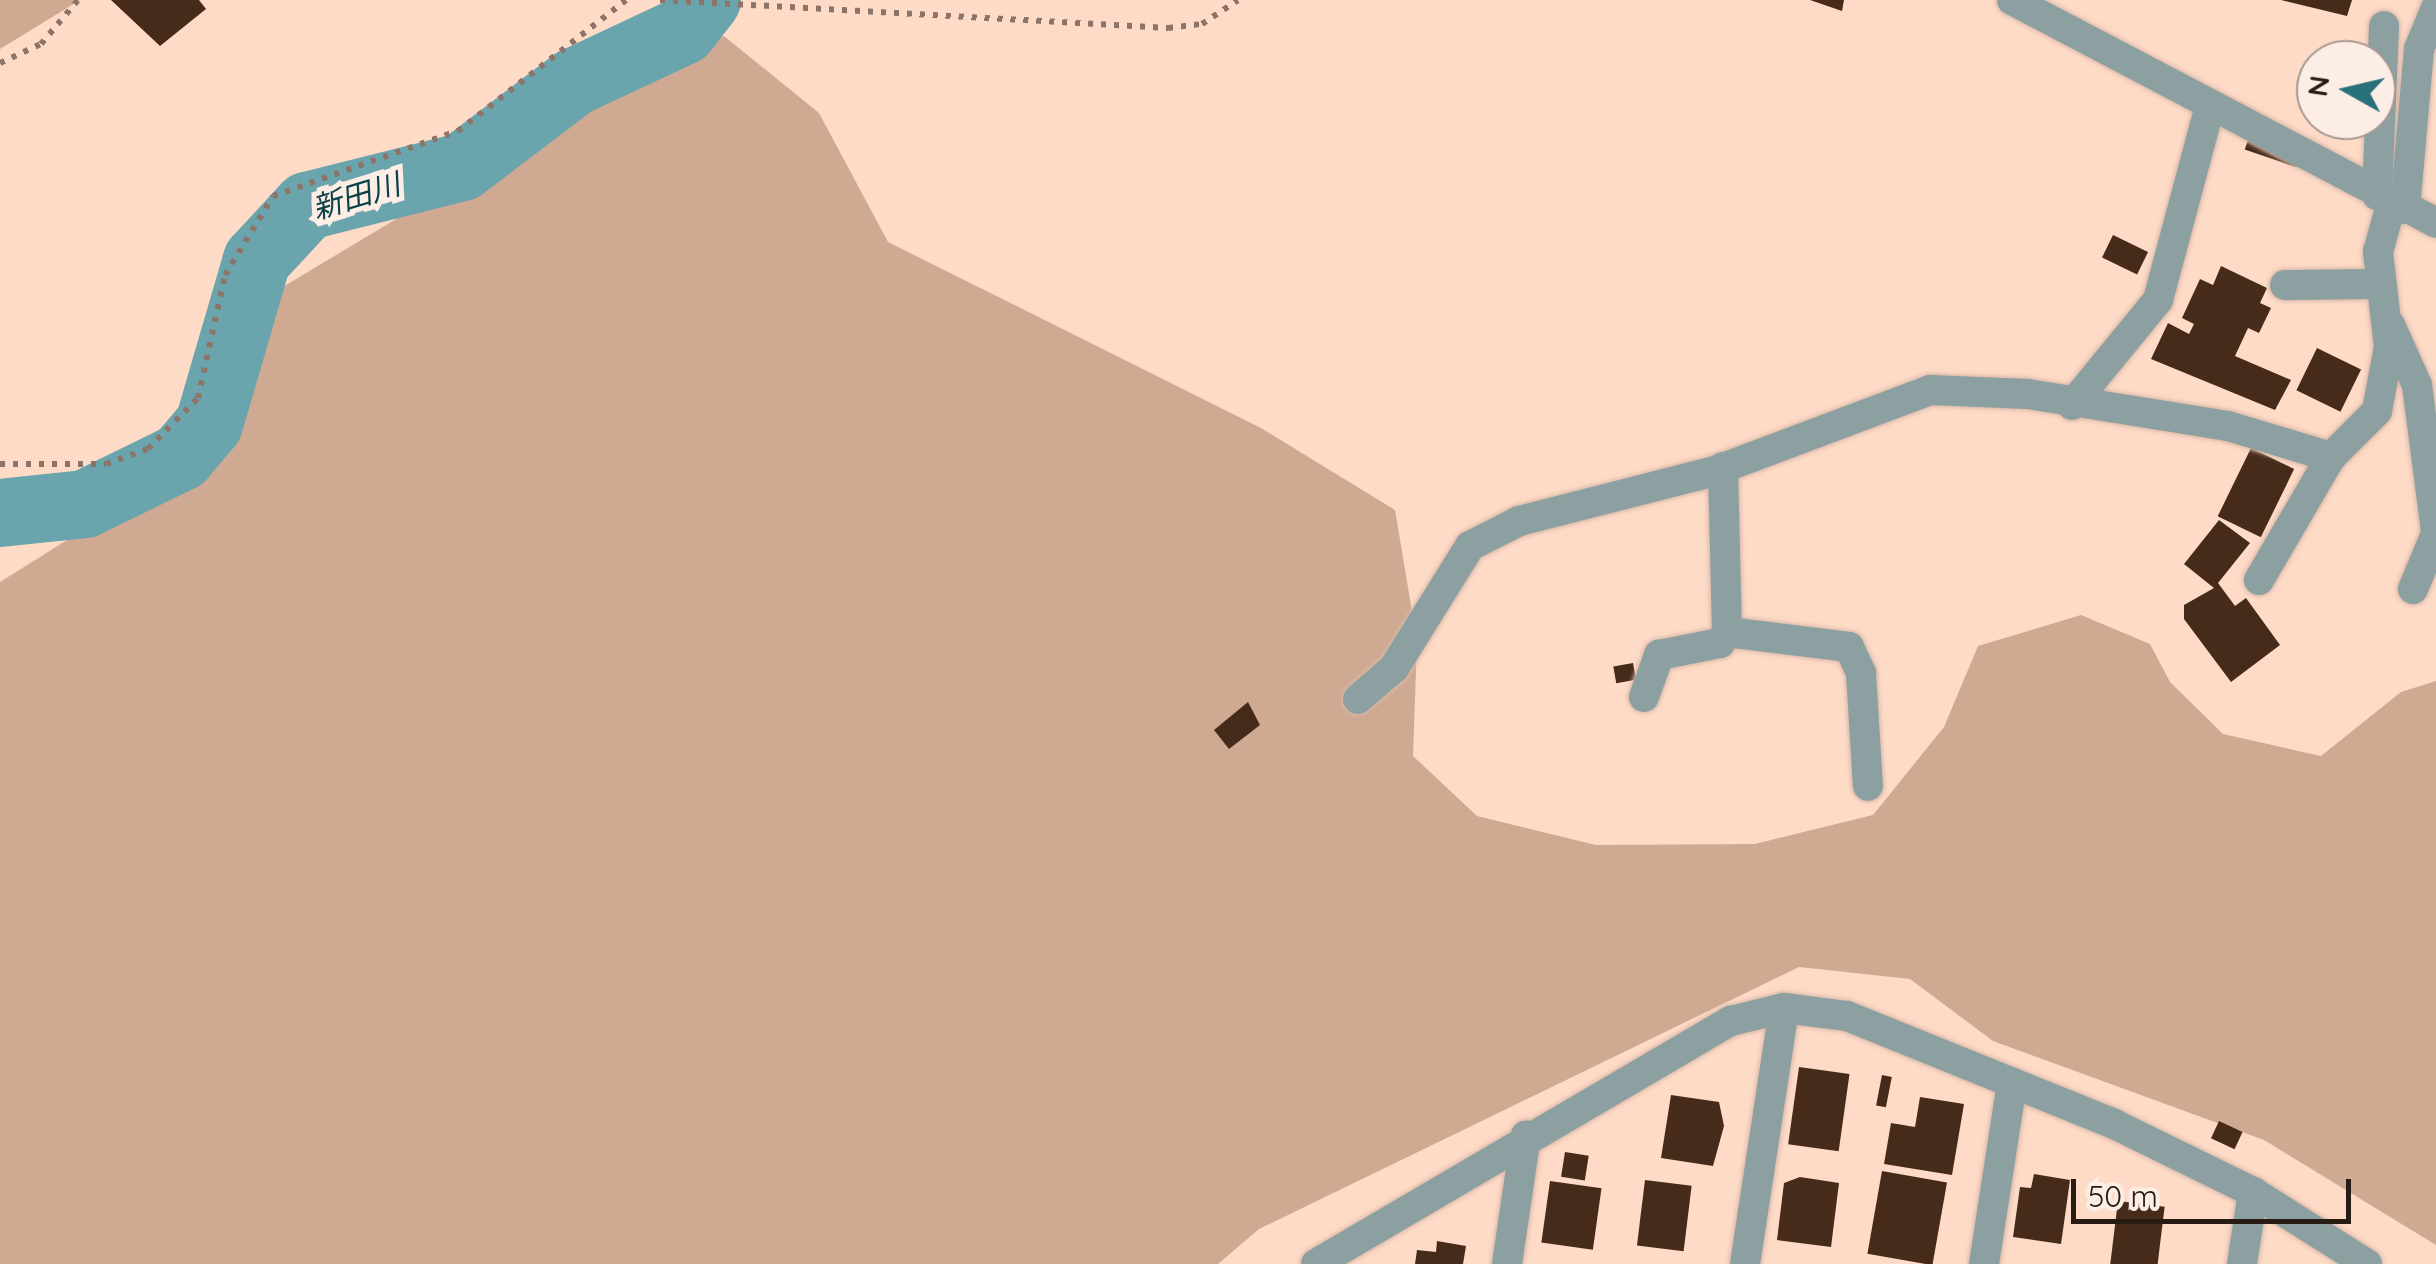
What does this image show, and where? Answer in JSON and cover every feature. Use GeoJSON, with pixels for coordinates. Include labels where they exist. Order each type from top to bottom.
{"type":"FeatureCollection","features":[{"type":"Feature","properties":{"kind":"street"},"geometry":{"type":"LineString","coordinates":[[2012,0],[2436,223]]}},
{"type":"Feature","properties":{"kind":"street"},"geometry":{"type":"LineString","coordinates":[[2413,588],[2436,532],[2417,385],[2388,322],[2379,284],[2419,49],[2436,8]]}},
{"type":"Feature","properties":{"kind":"street"},"geometry":{"type":"LineString","coordinates":[[2384,26],[2391,202]]}},
{"type":"Feature","properties":{"kind":"street"},"geometry":{"type":"LineString","coordinates":[[2072,405],[2158,300],[2210,106]]}},
{"type":"Feature","properties":{"kind":"street"},"geometry":{"type":"LineString","coordinates":[[2284,285],[2379,284]]}},
{"type":"Feature","properties":{"kind":"street"},"geometry":{"type":"LineString","coordinates":[[2259,580],[2331,457],[2377,411],[2388,322]]}},
{"type":"Feature","properties":{"kind":"street"},"geometry":{"type":"LineString","coordinates":[[1358,699],[1394,668],[1470,546],[1519,521],[1723,468],[1930,390],[1973,388],[2245,429],[2331,457]]}},
{"type":"Feature","properties":{"kind":"street"},"geometry":{"type":"LineString","coordinates":[[1644,697],[1659,655],[1720,643],[1727,632],[1723,468]]}},
{"type":"Feature","properties":{"kind":"street"},"geometry":{"type":"LineString","coordinates":[[1727,632],[1849,647],[1861,674],[1868,786]]}},
{"type":"Feature","properties":{"kind":"street"},"geometry":{"type":"LineString","coordinates":[[1745,1264],[1784,1008]]}},
{"type":"Feature","properties":{"kind":"street"},"geometry":{"type":"LineString","coordinates":[[1316,1264],[1526,1135],[1731,1021],[1784,1008],[1847,1016],[2012,1083],[2253,1192],[2368,1264]]}},
{"type":"Feature","properties":{"kind":"street"},"geometry":{"type":"LineString","coordinates":[[1984,1264],[2012,1083]]}},
{"type":"Feature","properties":{"kind":"street"},"geometry":{"type":"LineString","coordinates":[[1506,1264],[1526,1135]]}},
{"type":"Feature","properties":{"kind":"street"},"geometry":{"type":"LineString","coordinates":[[2242,1264],[2253,1192]]}},
{"type":"Feature","properties":{"kind":"path"},"geometry":{"type":"LineString","coordinates":[[0,63],[40,44],[78,0]]}},
{"type":"Feature","properties":{"kind":"path"},"geometry":{"type":"LineString","coordinates":[[0,464],[106,464],[148,449],[198,398],[224,276],[274,196],[458,131],[626,0]]}},
{"type":"Feature","properties":{"kind":"path"},"geometry":{"type":"LineString","coordinates":[[660,0],[1168,28],[1202,24],[1238,0]]}},
{"type":"Feature","properties":{"kind":"shaded area"},"geometry":{"type":"Polygon","coordinates":[[[0,0],[80,0],[0,49],[0,0]]]}},
{"type":"Feature","properties":{"kind":"shaded area"},"geometry":{"type":"Polygon","coordinates":[[[724,36],[819,113],[888,242],[1261,428],[1395,510],[1417,641],[1413,756],[1477,816],[1596,845],[1755,844],[1873,815],[1944,727],[1978,646],[2081,615],[2150,644],[2170,682],[2223,734],[2321,756],[2401,692],[2436,681],[2436,1245],[2264,1140],[1993,1041],[1910,979],[1799,967],[1259,1229],[1218,1264],[0,1264],[0,582],[184,467],[215,426],[266,297],[648,68],[724,36]]]}},
{"type":"Feature","properties":{"kind":"building"},"geometry":{"type":"Polygon","coordinates":[[[111,0],[199,0],[206,9],[160,46],[111,0]]]}},
{"type":"Feature","properties":{"kind":"building"},"geometry":{"type":"Polygon","coordinates":[[[1810,0],[1844,0],[1842,11],[1810,0]]]}},
{"type":"Feature","properties":{"kind":"building"},"geometry":{"type":"Polygon","coordinates":[[[2281,0],[2352,0],[2347,16],[2281,0]]]}},
{"type":"Feature","properties":{"kind":"building"},"geometry":{"type":"Polygon","coordinates":[[[2248,140],[2300,158],[2297,167],[2245,149],[2248,140]]]}},
{"type":"Feature","properties":{"kind":"building"},"geometry":{"type":"Polygon","coordinates":[[[2113,235],[2148,252],[2137,275],[2102,257],[2113,235]]]}},
{"type":"Feature","properties":{"kind":"building"},"geometry":{"type":"Polygon","coordinates":[[[2221,266],[2267,288],[2260,303],[2271,308],[2259,333],[2248,328],[2235,356],[2291,380],[2275,410],[2151,359],[2168,323],[2189,334],[2194,324],[2182,318],[2200,279],[2213,285],[2221,266]]]}},
{"type":"Feature","properties":{"kind":"building"},"geometry":{"type":"Polygon","coordinates":[[[2317,348],[2361,369],[2340,412],[2296,390],[2317,348]]]}},
{"type":"Feature","properties":{"kind":"building"},"geometry":{"type":"Polygon","coordinates":[[[2251,448],[2294,469],[2261,537],[2218,516],[2251,448]]]}},
{"type":"Feature","properties":{"kind":"building"},"geometry":{"type":"Polygon","coordinates":[[[2219,520],[2250,543],[2218,583],[2235,606],[2246,598],[2280,645],[2231,682],[2184,619],[2184,605],[2214,588],[2184,564],[2219,520]]]}},
{"type":"Feature","properties":{"kind":"building"},"geometry":{"type":"Polygon","coordinates":[[[1633,663],[1636,680],[1616,683],[1613,666],[1633,663]]]}},
{"type":"Feature","properties":{"kind":"building"},"geometry":{"type":"Polygon","coordinates":[[[1248,702],[1260,725],[1229,749],[1214,730],[1248,702]]]}},
{"type":"Feature","properties":{"kind":"building"},"geometry":{"type":"Polygon","coordinates":[[[1799,1067],[1850,1074],[1839,1151],[1788,1144],[1799,1067]]]}},
{"type":"Feature","properties":{"kind":"building"},"geometry":{"type":"Polygon","coordinates":[[[1882,1075],[1892,1077],[1886,1107],[1876,1105],[1882,1075]]]}},
{"type":"Feature","properties":{"kind":"building"},"geometry":{"type":"Polygon","coordinates":[[[1671,1095],[1719,1102],[1724,1126],[1713,1166],[1661,1158],[1671,1095]]]}},
{"type":"Feature","properties":{"kind":"building"},"geometry":{"type":"Polygon","coordinates":[[[1920,1097],[1964,1104],[1952,1175],[1884,1164],[1891,1123],[1915,1127],[1920,1097]]]}},
{"type":"Feature","properties":{"kind":"building"},"geometry":{"type":"Polygon","coordinates":[[[2219,1121],[2243,1132],[2235,1149],[2211,1138],[2219,1121]]]}},
{"type":"Feature","properties":{"kind":"building"},"geometry":{"type":"Polygon","coordinates":[[[1565,1152],[1589,1156],[1585,1180],[1561,1177],[1565,1152]]]}},
{"type":"Feature","properties":{"kind":"building"},"geometry":{"type":"Polygon","coordinates":[[[1882,1171],[1947,1182],[1933,1264],[1867,1254],[1882,1171]]]}},
{"type":"Feature","properties":{"kind":"building"},"geometry":{"type":"Polygon","coordinates":[[[2034,1174],[2070,1180],[2061,1244],[2013,1237],[2020,1187],[2031,1188],[2034,1174]]]}},
{"type":"Feature","properties":{"kind":"building"},"geometry":{"type":"Polygon","coordinates":[[[1800,1177],[1839,1183],[1831,1247],[1777,1240],[1784,1183],[1800,1177]]]}},
{"type":"Feature","properties":{"kind":"building"},"geometry":{"type":"Polygon","coordinates":[[[1645,1180],[1692,1186],[1684,1251],[1637,1246],[1645,1180]]]}},
{"type":"Feature","properties":{"kind":"building"},"geometry":{"type":"Polygon","coordinates":[[[1550,1181],[1601,1188],[1593,1250],[1541,1242],[1550,1181]]]}},
{"type":"Feature","properties":{"kind":"building"},"geometry":{"type":"Polygon","coordinates":[[[2118,1201],[2165,1207],[2158,1264],[2110,1264],[2118,1201]]]}},
{"type":"Feature","properties":{"kind":"building"},"geometry":{"type":"Polygon","coordinates":[[[1437,1241],[1466,1246],[1463,1264],[1415,1264],[1417,1250],[1436,1252],[1437,1241]]]}},
{"type":"Feature","properties":{"kind":"waterway","name":"新田川"},"geometry":{"type":"LineString","coordinates":[[0,513],[85,504],[181,457],[209,424],[257,260],[307,206],[462,167],[574,82],[683,31],[707,0]]}}]}
